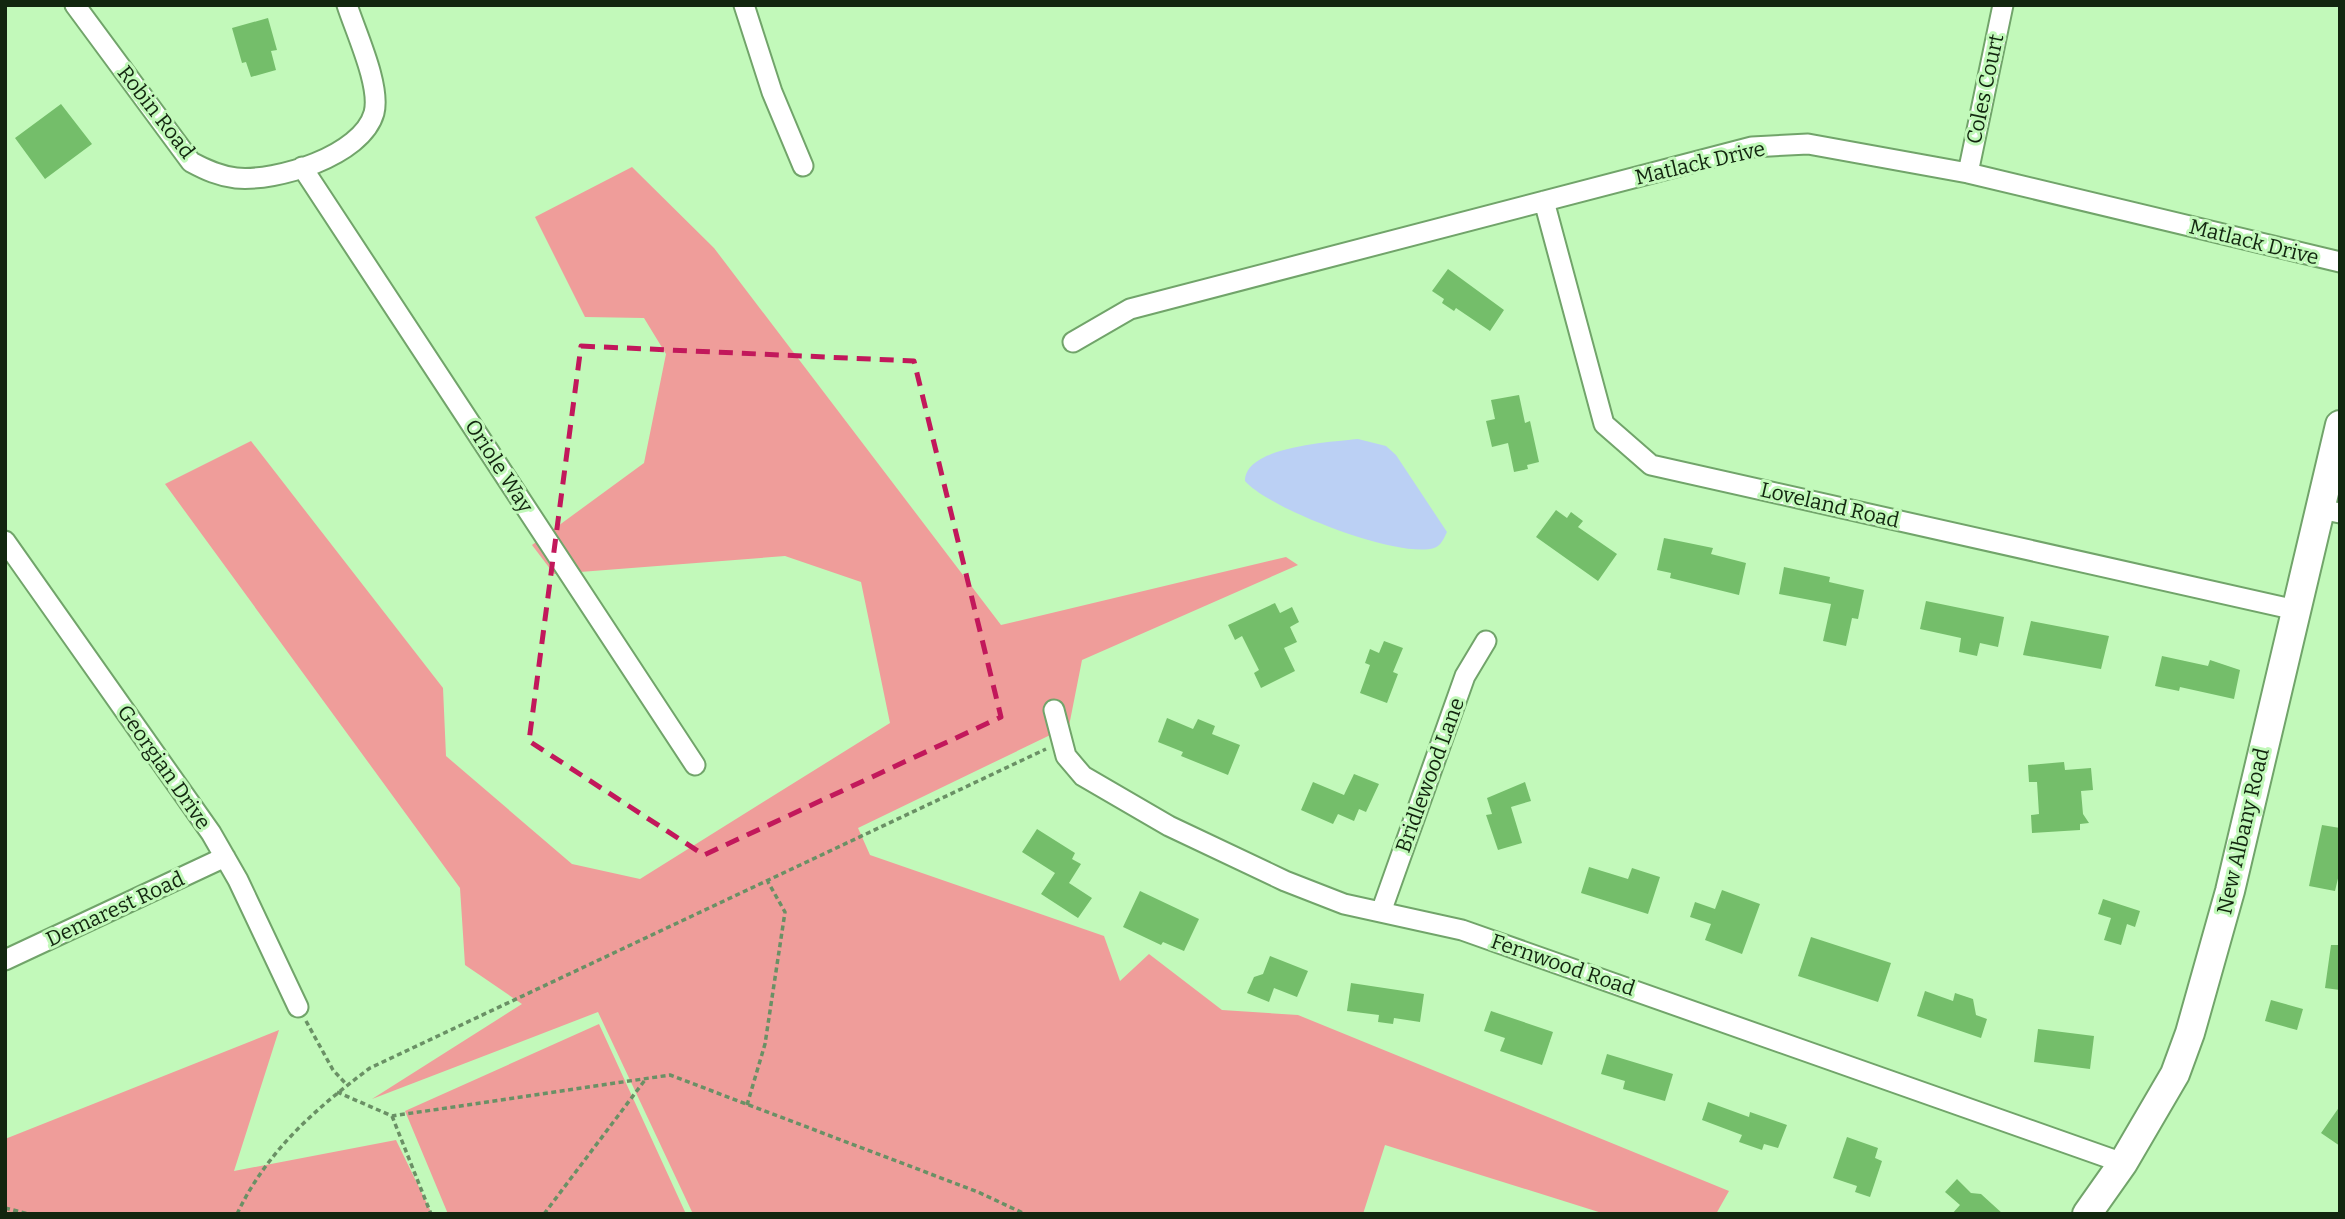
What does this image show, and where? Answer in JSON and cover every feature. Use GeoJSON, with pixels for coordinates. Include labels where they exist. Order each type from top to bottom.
{"type":"FeatureCollection","features":[{"type":"Feature","properties":{"kind":"main road","name":"New Albany Road"},"geometry":{"type":"LineString","coordinates":[[2087,1214],[2123,1163],[2175,1074],[2190,1032],[2230,891],[2296,610],[2330,511],[2340,425]]}},
{"type":"Feature","properties":{"kind":"street","name":"Robin Road"},"geometry":{"type":"LineString","coordinates":[[75,5],[191,162],[213,174],[239,178],[264,176],[333,156],[365,131],[374,113],[375,93],[347,5]]}},
{"type":"Feature","properties":{"kind":"street"},"geometry":{"type":"LineString","coordinates":[[744,5],[772,92],[803,166]]}},
{"type":"Feature","properties":{"kind":"street","name":"Coles Court"},"geometry":{"type":"LineString","coordinates":[[1968,173],[2003,5]]}},
{"type":"Feature","properties":{"kind":"street","name":"Matlack Drive"},"geometry":{"type":"LineString","coordinates":[[1073,342],[1130,309],[1752,146],[1808,144],[1968,173],[2340,262]]}},
{"type":"Feature","properties":{"kind":"street","name":"Oriole Way"},"geometry":{"type":"LineString","coordinates":[[302,167],[695,765]]}},
{"type":"Feature","properties":{"kind":"street","name":"Loveland Road"},"geometry":{"type":"LineString","coordinates":[[1545,201],[1604,424],[1651,464],[2296,610]]}},
{"type":"Feature","properties":{"kind":"street","name":"Georgian Drive"},"geometry":{"type":"LineString","coordinates":[[5,541],[211,833],[298,1007]]}},
{"type":"Feature","properties":{"kind":"street","name":"Bridlewood Lane"},"geometry":{"type":"LineString","coordinates":[[1381,912],[1465,676],[1486,641]]}},
{"type":"Feature","properties":{"kind":"street","name":"Fernwood Road"},"geometry":{"type":"LineString","coordinates":[[1054,710],[1060,742],[1066,757],[1083,776],[1168,826],[1285,881],[1344,904],[1462,930],[2123,1163]]}},
{"type":"Feature","properties":{"kind":"street","name":"Demarest Road"},"geometry":{"type":"LineString","coordinates":[[5,960],[225,857]]}},
{"type":"Feature","properties":{"kind":"path"},"geometry":{"type":"LineString","coordinates":[[237,1214],[249,1189],[282,1142],[337,1092],[370,1068],[1060,742]]}},
{"type":"Feature","properties":{"kind":"path"},"geometry":{"type":"LineString","coordinates":[[747,1105],[765,1044],[785,912],[768,882]]}},
{"type":"Feature","properties":{"kind":"path"},"geometry":{"type":"LineString","coordinates":[[298,1007],[332,1070],[347,1085]]}},
{"type":"Feature","properties":{"kind":"path"},"geometry":{"type":"LineString","coordinates":[[337,1092],[392,1116],[670,1075],[978,1192],[1025,1214]]}},
{"type":"Feature","properties":{"kind":"path"},"geometry":{"type":"LineString","coordinates":[[544,1214],[645,1080]]}},
{"type":"Feature","properties":{"kind":"path"},"geometry":{"type":"LineString","coordinates":[[392,1116],[431,1214]]}},
{"type":"Feature","properties":{"kind":"path"},"geometry":{"type":"LineString","coordinates":[[5,1208],[29,1214]]}},
{"type":"Feature","properties":{"kind":"highlighted area"},"geometry":{"type":"Polygon","coordinates":[[[581,346],[914,361],[1001,717],[704,855],[529,741],[581,346]]]}},
{"type":"Feature","properties":{"kind":"shaded area"},"geometry":{"type":"Polygon","coordinates":[[[632,167],[714,248],[1001,625],[1286,557],[1298,565],[1082,660],[1069,726],[858,828],[870,855],[1104,936],[1120,981],[1149,954],[1222,1010],[1298,1015],[1729,1191],[1716,1214],[1605,1214],[1385,1145],[1363,1214],[693,1214],[598,1012],[372,1099],[522,1004],[465,965],[460,888],[165,484],[251,441],[443,688],[446,756],[572,864],[640,879],[890,723],[861,582],[785,556],[554,574],[532,545],[644,463],[666,354],[644,318],[585,317],[535,217],[632,167]]]}},
{"type":"Feature","properties":{"kind":"shaded area"},"geometry":{"type":"Polygon","coordinates":[[[599,1024],[686,1214],[448,1214],[405,1111],[599,1024]]]}},
{"type":"Feature","properties":{"kind":"shaded area"},"geometry":{"type":"Polygon","coordinates":[[[279,1030],[234,1171],[396,1140],[432,1214],[5,1214],[5,1139],[279,1030]]]}},
{"type":"Feature","properties":{"kind":"water"},"geometry":{"type":"Polygon","coordinates":[[[1358,439],[1386,446],[1396,455],[1447,532],[1439,546],[1417,549],[1393,546],[1335,529],[1280,505],[1245,481],[1249,469],[1259,460],[1274,453],[1311,444],[1358,439]]]}},
{"type":"Feature","properties":{"kind":"building"},"geometry":{"type":"Polygon","coordinates":[[[268,18],[277,50],[271,51],[276,70],[251,77],[246,62],[242,63],[232,28],[268,18]]]}},
{"type":"Feature","properties":{"kind":"building"},"geometry":{"type":"Polygon","coordinates":[[[61,104],[92,144],[45,179],[15,138],[61,104]]]}},
{"type":"Feature","properties":{"kind":"building"},"geometry":{"type":"Polygon","coordinates":[[[1448,269],[1504,310],[1490,331],[1456,308],[1454,311],[1442,303],[1444,299],[1432,291],[1448,269]]]}},
{"type":"Feature","properties":{"kind":"building"},"geometry":{"type":"Polygon","coordinates":[[[1519,395],[1525,423],[1530,421],[1539,462],[1527,465],[1528,469],[1514,472],[1508,443],[1492,447],[1486,421],[1495,419],[1491,400],[1519,395]]]}},
{"type":"Feature","properties":{"kind":"building"},"geometry":{"type":"Polygon","coordinates":[[[1556,510],[1567,518],[1571,512],[1583,521],[1578,527],[1617,554],[1598,581],[1536,537],[1556,510]]]}},
{"type":"Feature","properties":{"kind":"building"},"geometry":{"type":"Polygon","coordinates":[[[1664,538],[1713,548],[1711,554],[1746,563],[1739,595],[1670,578],[1671,573],[1657,570],[1664,538]]]}},
{"type":"Feature","properties":{"kind":"building"},"geometry":{"type":"Polygon","coordinates":[[[1784,567],[1830,577],[1829,582],[1864,590],[1858,619],[1852,618],[1846,646],[1823,641],[1831,604],[1779,594],[1784,567]]]}},
{"type":"Feature","properties":{"kind":"building"},"geometry":{"type":"Polygon","coordinates":[[[1926,601],[2004,617],[1998,647],[1980,643],[1977,656],[1959,652],[1961,638],[1920,629],[1926,601]]]}},
{"type":"Feature","properties":{"kind":"building"},"geometry":{"type":"Polygon","coordinates":[[[1275,603],[1280,613],[1292,607],[1299,622],[1290,627],[1297,642],[1284,648],[1295,671],[1261,688],[1254,673],[1259,670],[1242,636],[1235,640],[1228,625],[1275,603]]]}},
{"type":"Feature","properties":{"kind":"building"},"geometry":{"type":"Polygon","coordinates":[[[2031,621],[2109,636],[2101,669],[2023,655],[2031,621]]]}},
{"type":"Feature","properties":{"kind":"building"},"geometry":{"type":"Polygon","coordinates":[[[1384,641],[1403,648],[1393,672],[1398,674],[1387,703],[1360,693],[1370,665],[1365,663],[1370,649],[1379,653],[1384,641]]]}},
{"type":"Feature","properties":{"kind":"building"},"geometry":{"type":"Polygon","coordinates":[[[2162,656],[2208,666],[2210,660],[2240,670],[2234,699],[2180,687],[2179,691],[2155,686],[2162,656]]]}},
{"type":"Feature","properties":{"kind":"building"},"geometry":{"type":"Polygon","coordinates":[[[1167,718],[1193,729],[1198,719],[1215,726],[1212,734],[1240,745],[1228,775],[1181,756],[1183,752],[1158,742],[1167,718]]]}},
{"type":"Feature","properties":{"kind":"building"},"geometry":{"type":"Polygon","coordinates":[[[2064,762],[2065,770],[2091,768],[2093,790],[2081,791],[2083,814],[2089,823],[2080,824],[2080,830],[2032,833],[2031,815],[2039,814],[2037,782],[2029,782],[2028,765],[2064,762]]]}},
{"type":"Feature","properties":{"kind":"building"},"geometry":{"type":"Polygon","coordinates":[[[1354,774],[1379,784],[1366,812],[1359,809],[1354,821],[1338,814],[1333,824],[1301,810],[1313,782],[1344,795],[1354,774]]]}},
{"type":"Feature","properties":{"kind":"building"},"geometry":{"type":"Polygon","coordinates":[[[1525,782],[1531,801],[1511,807],[1522,843],[1498,850],[1486,815],[1492,814],[1487,798],[1525,782]]]}},
{"type":"Feature","properties":{"kind":"building"},"geometry":{"type":"Polygon","coordinates":[[[2322,825],[2340,828],[2340,870],[2335,891],[2309,886],[2322,825]]]}},
{"type":"Feature","properties":{"kind":"building"},"geometry":{"type":"Polygon","coordinates":[[[1037,829],[1075,853],[1072,859],[1081,864],[1069,883],[1092,898],[1078,918],[1041,894],[1055,873],[1022,852],[1037,829]]]}},
{"type":"Feature","properties":{"kind":"building"},"geometry":{"type":"Polygon","coordinates":[[[1589,867],[1628,879],[1632,868],[1660,877],[1648,914],[1581,893],[1589,867]]]}},
{"type":"Feature","properties":{"kind":"building"},"geometry":{"type":"Polygon","coordinates":[[[1722,890],[1760,904],[1742,954],[1705,940],[1711,924],[1690,917],[1695,902],[1715,909],[1722,890]]]}},
{"type":"Feature","properties":{"kind":"building"},"geometry":{"type":"Polygon","coordinates":[[[1140,891],[1199,919],[1184,951],[1163,942],[1161,945],[1123,927],[1140,891]]]}},
{"type":"Feature","properties":{"kind":"building"},"geometry":{"type":"Polygon","coordinates":[[[2103,899],[2140,911],[2135,927],[2127,924],[2121,945],[2104,940],[2111,918],[2098,914],[2103,899]]]}},
{"type":"Feature","properties":{"kind":"building"},"geometry":{"type":"Polygon","coordinates":[[[1811,937],[1891,963],[1878,1002],[1798,976],[1811,937]]]}},
{"type":"Feature","properties":{"kind":"building"},"geometry":{"type":"Polygon","coordinates":[[[2331,945],[2340,945],[2340,990],[2325,988],[2331,945]]]}},
{"type":"Feature","properties":{"kind":"building"},"geometry":{"type":"Polygon","coordinates":[[[1270,956],[1308,971],[1297,997],[1274,988],[1269,1002],[1247,993],[1254,977],[1263,974],[1270,956]]]}},
{"type":"Feature","properties":{"kind":"building"},"geometry":{"type":"Polygon","coordinates":[[[1351,983],[1424,994],[1420,1022],[1394,1018],[1393,1024],[1378,1022],[1379,1015],[1347,1011],[1351,983]]]}},
{"type":"Feature","properties":{"kind":"building"},"geometry":{"type":"Polygon","coordinates":[[[1925,991],[1953,1001],[1955,993],[1973,999],[1976,1015],[1987,1019],[1981,1038],[1917,1016],[1925,991]]]}},
{"type":"Feature","properties":{"kind":"building"},"geometry":{"type":"Polygon","coordinates":[[[2271,1000],[2303,1009],[2297,1030],[2265,1021],[2271,1000]]]}},
{"type":"Feature","properties":{"kind":"building"},"geometry":{"type":"Polygon","coordinates":[[[1491,1011],[1553,1032],[1542,1065],[1500,1051],[1505,1038],[1484,1031],[1491,1011]]]}},
{"type":"Feature","properties":{"kind":"building"},"geometry":{"type":"Polygon","coordinates":[[[2038,1029],[2094,1036],[2090,1069],[2034,1062],[2038,1029]]]}},
{"type":"Feature","properties":{"kind":"building"},"geometry":{"type":"Polygon","coordinates":[[[1607,1054],[1673,1074],[1665,1101],[1623,1089],[1625,1081],[1601,1074],[1607,1054]]]}},
{"type":"Feature","properties":{"kind":"building"},"geometry":{"type":"Polygon","coordinates":[[[1708,1102],[1749,1117],[1750,1112],[1787,1125],[1778,1148],[1764,1144],[1762,1150],[1739,1142],[1742,1135],[1702,1120],[1708,1102]]]}},
{"type":"Feature","properties":{"kind":"building"},"geometry":{"type":"Polygon","coordinates":[[[2340,1106],[2340,1146],[2321,1133],[2340,1106]]]}},
{"type":"Feature","properties":{"kind":"building"},"geometry":{"type":"Polygon","coordinates":[[[1847,1137],[1878,1148],[1875,1158],[1882,1161],[1870,1197],[1855,1192],[1857,1186],[1833,1178],[1847,1137]]]}},
{"type":"Feature","properties":{"kind":"building"},"geometry":{"type":"Polygon","coordinates":[[[1957,1179],[1971,1193],[1981,1194],[2003,1214],[1952,1214],[1960,1205],[1945,1192],[1957,1179]]]}}]}
